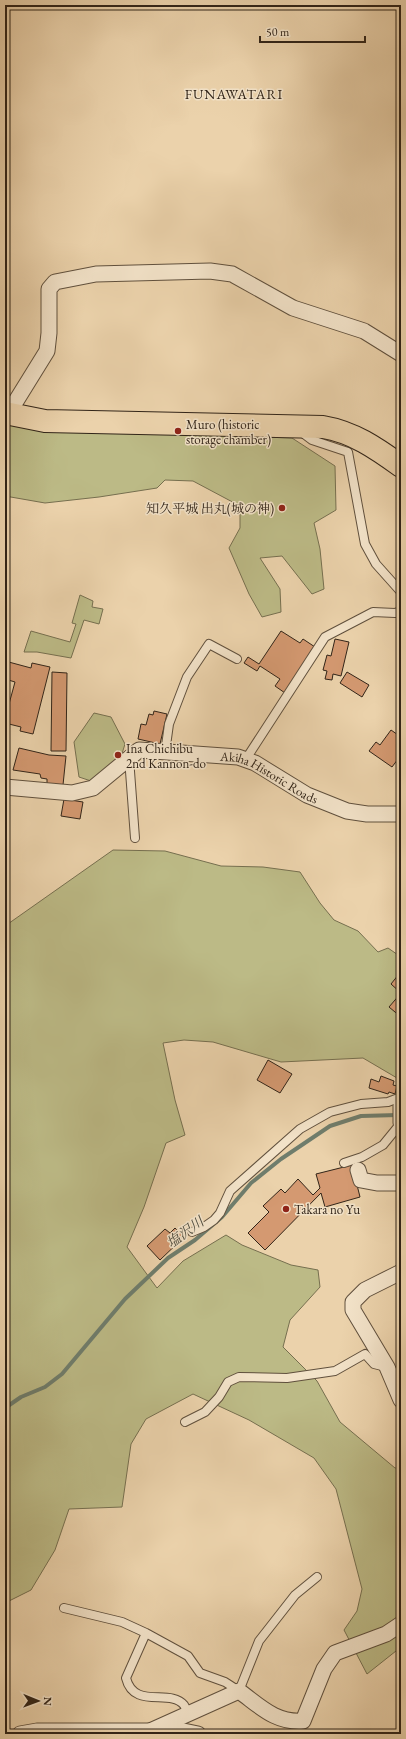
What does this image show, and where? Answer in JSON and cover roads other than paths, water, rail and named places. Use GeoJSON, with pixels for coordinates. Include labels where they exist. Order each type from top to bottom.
{"type":"FeatureCollection","features":[{"type":"Feature","properties":{"kind":"highway"},"geometry":{"type":"LineString","coordinates":[[7,413],[45,421],[292,425],[340,429],[354,436],[401,466]]}},
{"type":"Feature","properties":{"kind":"street"},"geometry":{"type":"LineString","coordinates":[[7,413],[47,351],[49,333],[49,289],[55,282],[96,274],[210,271],[232,274],[293,308],[364,331],[401,354]]}},
{"type":"Feature","properties":{"kind":"street","name":"Akiha Historic Roads"},"geometry":{"type":"LineString","coordinates":[[5,787],[72,793],[92,788],[139,750],[164,753],[238,757],[255,763],[307,795],[347,811],[367,814],[401,814]]}},
{"type":"Feature","properties":{"kind":"street"},"geometry":{"type":"LineString","coordinates":[[401,1105],[401,1123]]}},
{"type":"Feature","properties":{"kind":"street"},"geometry":{"type":"LineString","coordinates":[[358,1170],[361,1180],[377,1184],[401,1183]]}},
{"type":"Feature","properties":{"kind":"street"},"geometry":{"type":"LineString","coordinates":[[401,1272],[365,1290],[353,1302],[354,1310],[387,1367],[401,1399]]}},
{"type":"Feature","properties":{"kind":"street"},"geometry":{"type":"LineString","coordinates":[[149,1733],[239,1691],[278,1719],[293,1722],[303,1721],[324,1669],[335,1653],[386,1634],[401,1624]]}},
{"type":"Feature","properties":{"kind":"street"},"geometry":{"type":"LineString","coordinates":[[20,1734],[37,1731],[149,1733],[174,1729],[198,1734]]}},
{"type":"Feature","properties":{"kind":"lane"},"geometry":{"type":"LineString","coordinates":[[292,425],[312,440],[348,452],[365,544],[376,564],[401,592]]}},
{"type":"Feature","properties":{"kind":"lane"},"geometry":{"type":"LineString","coordinates":[[246,759],[325,637],[373,612],[395,613],[401,611]]}},
{"type":"Feature","properties":{"kind":"lane"},"geometry":{"type":"LineString","coordinates":[[164,753],[169,724],[187,678],[209,644],[237,659]]}},
{"type":"Feature","properties":{"kind":"lane"},"geometry":{"type":"LineString","coordinates":[[129,758],[136,838]]}},
{"type":"Feature","properties":{"kind":"lane"},"geometry":{"type":"LineString","coordinates":[[192,1232],[204,1227],[214,1220],[220,1213],[230,1191],[300,1129],[330,1112],[361,1104],[383,1103],[401,1097]]}},
{"type":"Feature","properties":{"kind":"lane"},"geometry":{"type":"LineString","coordinates":[[344,1163],[362,1157],[383,1145],[401,1123]]}},
{"type":"Feature","properties":{"kind":"lane"},"geometry":{"type":"LineString","coordinates":[[186,1422],[205,1412],[219,1397],[228,1382],[239,1377],[286,1378],[335,1371],[365,1354],[374,1364],[387,1367]]}},
{"type":"Feature","properties":{"kind":"lane"},"geometry":{"type":"LineString","coordinates":[[64,1608],[122,1622],[146,1633],[188,1656],[200,1673],[225,1682],[239,1691],[259,1641],[295,1595],[317,1577]]}},
{"type":"Feature","properties":{"kind":"lane"},"geometry":{"type":"LineString","coordinates":[[146,1633],[126,1678],[131,1690],[136,1694],[181,1702],[188,1714]]}},
{"type":"Feature","properties":{"kind":"waterway","name":"塩沢川"},"geometry":{"type":"LineString","coordinates":[[5,1408],[21,1397],[45,1387],[62,1374],[125,1299],[168,1258],[195,1240],[222,1217],[251,1183],[281,1159],[330,1126],[361,1116],[398,1115]]}},
{"type":"Feature","properties":{"kind":"place","name":"Muro (historic storage chamber)"},"geometry":{"type":"Point","coordinates":[178,431]}},
{"type":"Feature","properties":{"kind":"place","name":"知久平城 出丸(城の神)"},"geometry":{"type":"Point","coordinates":[282,508]}},
{"type":"Feature","properties":{"kind":"place","name":"Ina Chichibu 2nd Kannon-do"},"geometry":{"type":"Point","coordinates":[118,755]}},
{"type":"Feature","properties":{"kind":"place","name":"Takara no Yu"},"geometry":{"type":"Point","coordinates":[286,1209]}},
{"type":"Feature","properties":{"kind":"district","name":"FUNAWATARI"},"geometry":{"type":"Point","coordinates":[234,94]}}]}
